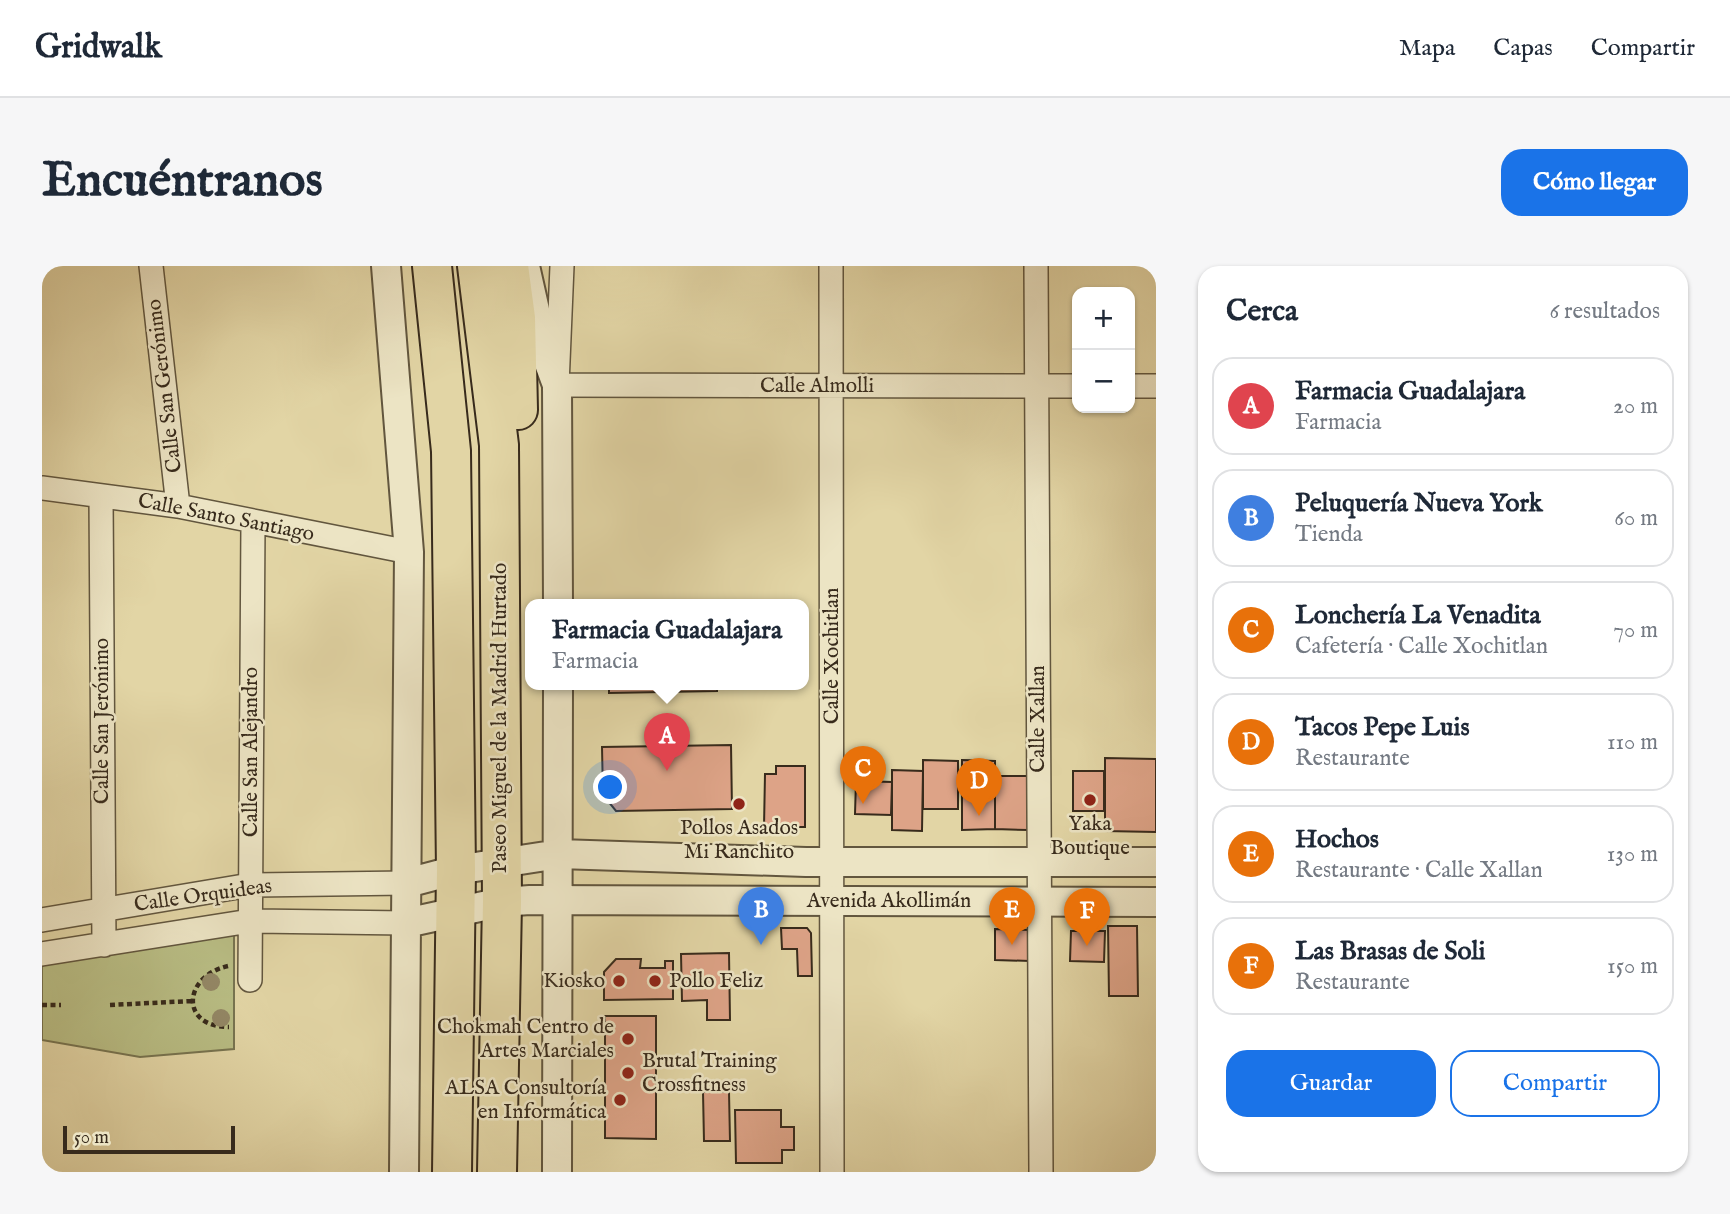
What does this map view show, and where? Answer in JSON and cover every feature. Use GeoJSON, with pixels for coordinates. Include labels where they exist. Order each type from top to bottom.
{"type":"FeatureCollection","features":[{"type":"Feature","properties":{"kind":"highway"},"geometry":{"type":"LineString","coordinates":[[406,266],[452,451]]}},
{"type":"Feature","properties":{"kind":"highway","name":"Paseo Miguel de la Madrid Hurtado"},"geometry":{"type":"LineString","coordinates":[[432,266],[452,451],[456,870],[452,1172]]}},
{"type":"Feature","properties":{"kind":"highway","name":"Paseo Miguel de la Madrid Hurtado"},"geometry":{"type":"LineString","coordinates":[[477,266],[499,445],[502,902],[497,1172]]}},
{"type":"Feature","properties":{"kind":"highway"},"geometry":{"type":"LineString","coordinates":[[499,610],[519,479],[516,317],[509,266]]}},
{"type":"Feature","properties":{"kind":"highway"},"geometry":{"type":"LineString","coordinates":[[498,1047],[512,1092],[517,1172]]}},
{"type":"Feature","properties":{"kind":"highway"},"geometry":{"type":"LineString","coordinates":[[434,1172],[452,1052]]}},
{"type":"Feature","properties":{"kind":"street","name":"Calle San Gerónimo"},"geometry":{"type":"LineString","coordinates":[[151,266],[178,506]]}},
{"type":"Feature","properties":{"kind":"street"},"geometry":{"type":"LineString","coordinates":[[386,266],[409,552],[404,1172]]}},
{"type":"Feature","properties":{"kind":"street"},"geometry":{"type":"LineString","coordinates":[[525,266],[544,350],[556,386]]}},
{"type":"Feature","properties":{"kind":"street"},"geometry":{"type":"LineString","coordinates":[[558,599],[556,386],[562,266]]}},
{"type":"Feature","properties":{"kind":"street","name":"Calle Xochitlan"},"geometry":{"type":"LineString","coordinates":[[831,266],[832,1172]]}},
{"type":"Feature","properties":{"kind":"street","name":"Calle Xallan"},"geometry":{"type":"LineString","coordinates":[[1036,266],[1041,1172]]}},
{"type":"Feature","properties":{"kind":"street","name":"Calle Almolli"},"geometry":{"type":"LineString","coordinates":[[556,386],[1072,386]]}},
{"type":"Feature","properties":{"kind":"street"},"geometry":{"type":"LineString","coordinates":[[1135,386],[1156,386]]}},
{"type":"Feature","properties":{"kind":"street","name":"Calle Santo Santiago"},"geometry":{"type":"LineString","coordinates":[[42,488],[178,506],[409,552]]}},
{"type":"Feature","properties":{"kind":"street","name":"Calle San Jerónimo"},"geometry":{"type":"LineString","coordinates":[[101,496],[104,945]]}},
{"type":"Feature","properties":{"kind":"street","name":"Calle San Alejandro"},"geometry":{"type":"LineString","coordinates":[[250,980],[253,523]]}},
{"type":"Feature","properties":{"kind":"street"},"geometry":{"type":"LineString","coordinates":[[557,1172],[558,690]]}},
{"type":"Feature","properties":{"kind":"street","name":"Avenida Akollimán"},"geometry":{"type":"LineString","coordinates":[[407,883],[456,870],[559,855],[832,861],[1156,862]]}},
{"type":"Feature","properties":{"kind":"street","name":"Calle Orquideas"},"geometry":{"type":"LineString","coordinates":[[42,920],[250,885],[407,883]]}},
{"type":"Feature","properties":{"kind":"street","name":"Avenida Akollimán"},"geometry":{"type":"LineString","coordinates":[[406,923],[502,902],[1156,902]]}},
{"type":"Feature","properties":{"kind":"street","name":"Calle Orquideas"},"geometry":{"type":"LineString","coordinates":[[42,954],[250,921],[406,923]]}},
{"type":"Feature","properties":{"kind":"path"},"geometry":{"type":"LineString","coordinates":[[229,966],[215,969],[203,977],[195,988],[192,1001],[198,1016],[207,1023],[229,1027]]}},
{"type":"Feature","properties":{"kind":"path"},"geometry":{"type":"LineString","coordinates":[[110,1006],[192,1001]]}},
{"type":"Feature","properties":{"kind":"path"},"geometry":{"type":"LineString","coordinates":[[42,1005],[61,1005]]}},
{"type":"Feature","properties":{"kind":"green space"},"geometry":{"type":"Polygon","coordinates":[[[234,932],[234,1049],[140,1057],[42,1040],[42,963],[234,932]]]}},
{"type":"Feature","properties":{"kind":"building"},"geometry":{"type":"Polygon","coordinates":[[[609,690],[717,690],[717,691],[609,693],[609,690]]]}},
{"type":"Feature","properties":{"kind":"building"},"geometry":{"type":"Polygon","coordinates":[[[731,745],[732,809],[616,811],[603,795],[602,747],[731,745]]]}},
{"type":"Feature","properties":{"kind":"building"},"geometry":{"type":"Polygon","coordinates":[[[1105,758],[1156,759],[1156,832],[1105,831],[1105,758]]]}},
{"type":"Feature","properties":{"kind":"building"},"geometry":{"type":"Polygon","coordinates":[[[923,760],[958,761],[958,809],[923,809],[923,760]]]}},
{"type":"Feature","properties":{"kind":"building"},"geometry":{"type":"Polygon","coordinates":[[[962,760],[995,761],[995,829],[962,830],[962,760]]]}},
{"type":"Feature","properties":{"kind":"building"},"geometry":{"type":"Polygon","coordinates":[[[776,766],[805,766],[805,827],[764,827],[765,774],[776,774],[776,766]]]}},
{"type":"Feature","properties":{"kind":"building"},"geometry":{"type":"Polygon","coordinates":[[[892,770],[923,771],[922,831],[892,830],[892,770]]]}},
{"type":"Feature","properties":{"kind":"building"},"geometry":{"type":"Polygon","coordinates":[[[1073,771],[1104,771],[1104,811],[1073,811],[1073,771]]]}},
{"type":"Feature","properties":{"kind":"building"},"geometry":{"type":"Polygon","coordinates":[[[995,776],[1027,776],[1028,830],[995,829],[995,776]]]}},
{"type":"Feature","properties":{"kind":"building"},"geometry":{"type":"Polygon","coordinates":[[[856,781],[892,782],[891,815],[855,814],[856,781]]]}},
{"type":"Feature","properties":{"kind":"building"},"geometry":{"type":"Polygon","coordinates":[[[1108,926],[1137,926],[1138,996],[1109,996],[1108,926]]]}},
{"type":"Feature","properties":{"kind":"building"},"geometry":{"type":"Polygon","coordinates":[[[781,928],[807,928],[811,933],[812,976],[798,976],[797,949],[782,949],[781,928]]]}},
{"type":"Feature","properties":{"kind":"building"},"geometry":{"type":"Polygon","coordinates":[[[995,929],[1030,930],[1030,961],[995,960],[995,929]]]}},
{"type":"Feature","properties":{"kind":"building"},"geometry":{"type":"Polygon","coordinates":[[[1071,931],[1105,931],[1104,962],[1070,961],[1071,931]]]}},
{"type":"Feature","properties":{"kind":"building"},"geometry":{"type":"Polygon","coordinates":[[[729,953],[730,1020],[707,1020],[707,1000],[682,1001],[681,954],[729,953]]]}},
{"type":"Feature","properties":{"kind":"building"},"geometry":{"type":"Polygon","coordinates":[[[616,959],[641,959],[640,968],[665,968],[665,961],[673,961],[673,999],[604,1000],[604,972],[616,959]]]}},
{"type":"Feature","properties":{"kind":"building"},"geometry":{"type":"Polygon","coordinates":[[[605,1016],[656,1016],[656,1139],[605,1138],[605,1016]]]}},
{"type":"Feature","properties":{"kind":"building"},"geometry":{"type":"Polygon","coordinates":[[[703,1092],[729,1092],[730,1141],[704,1141],[703,1092]]]}},
{"type":"Feature","properties":{"kind":"building"},"geometry":{"type":"Polygon","coordinates":[[[735,1110],[781,1110],[781,1127],[794,1127],[794,1150],[782,1150],[782,1163],[736,1163],[735,1110]]]}},
{"type":"Feature","properties":{"kind":"place","name":"Farmacia Guadalajara"},"geometry":{"type":"Point","coordinates":[667,771]}},
{"type":"Feature","properties":{"kind":"place","name":"Yaka Boutique"},"geometry":{"type":"Point","coordinates":[1090,800]}},
{"type":"Feature","properties":{"kind":"place","name":"Pollos Asados Mi Ranchito"},"geometry":{"type":"Point","coordinates":[739,804]}},
{"type":"Feature","properties":{"kind":"place","name":"Lonchería La Venadita"},"geometry":{"type":"Point","coordinates":[863,804]}},
{"type":"Feature","properties":{"kind":"place","name":"Tacos Pepe Luis"},"geometry":{"type":"Point","coordinates":[979,816]}},
{"type":"Feature","properties":{"kind":"place","name":"Peluquería Nueva York"},"geometry":{"type":"Point","coordinates":[761,945]}},
{"type":"Feature","properties":{"kind":"place","name":"Hochos"},"geometry":{"type":"Point","coordinates":[1012,945]}},
{"type":"Feature","properties":{"kind":"place","name":"Las Brasas de Soli"},"geometry":{"type":"Point","coordinates":[1087,946]}},
{"type":"Feature","properties":{"kind":"place","name":"Kiosko"},"geometry":{"type":"Point","coordinates":[619,981]}},
{"type":"Feature","properties":{"kind":"place","name":"Pollo Feliz"},"geometry":{"type":"Point","coordinates":[655,981]}},
{"type":"Feature","properties":{"kind":"place","name":"Chokmah Centro de Artes Marciales"},"geometry":{"type":"Point","coordinates":[628,1039]}},
{"type":"Feature","properties":{"kind":"place","name":"Brutal Training Crossfitness"},"geometry":{"type":"Point","coordinates":[628,1073]}},
{"type":"Feature","properties":{"kind":"place","name":"ALSA Consultoría en Informática"},"geometry":{"type":"Point","coordinates":[620,1100]}}]}
